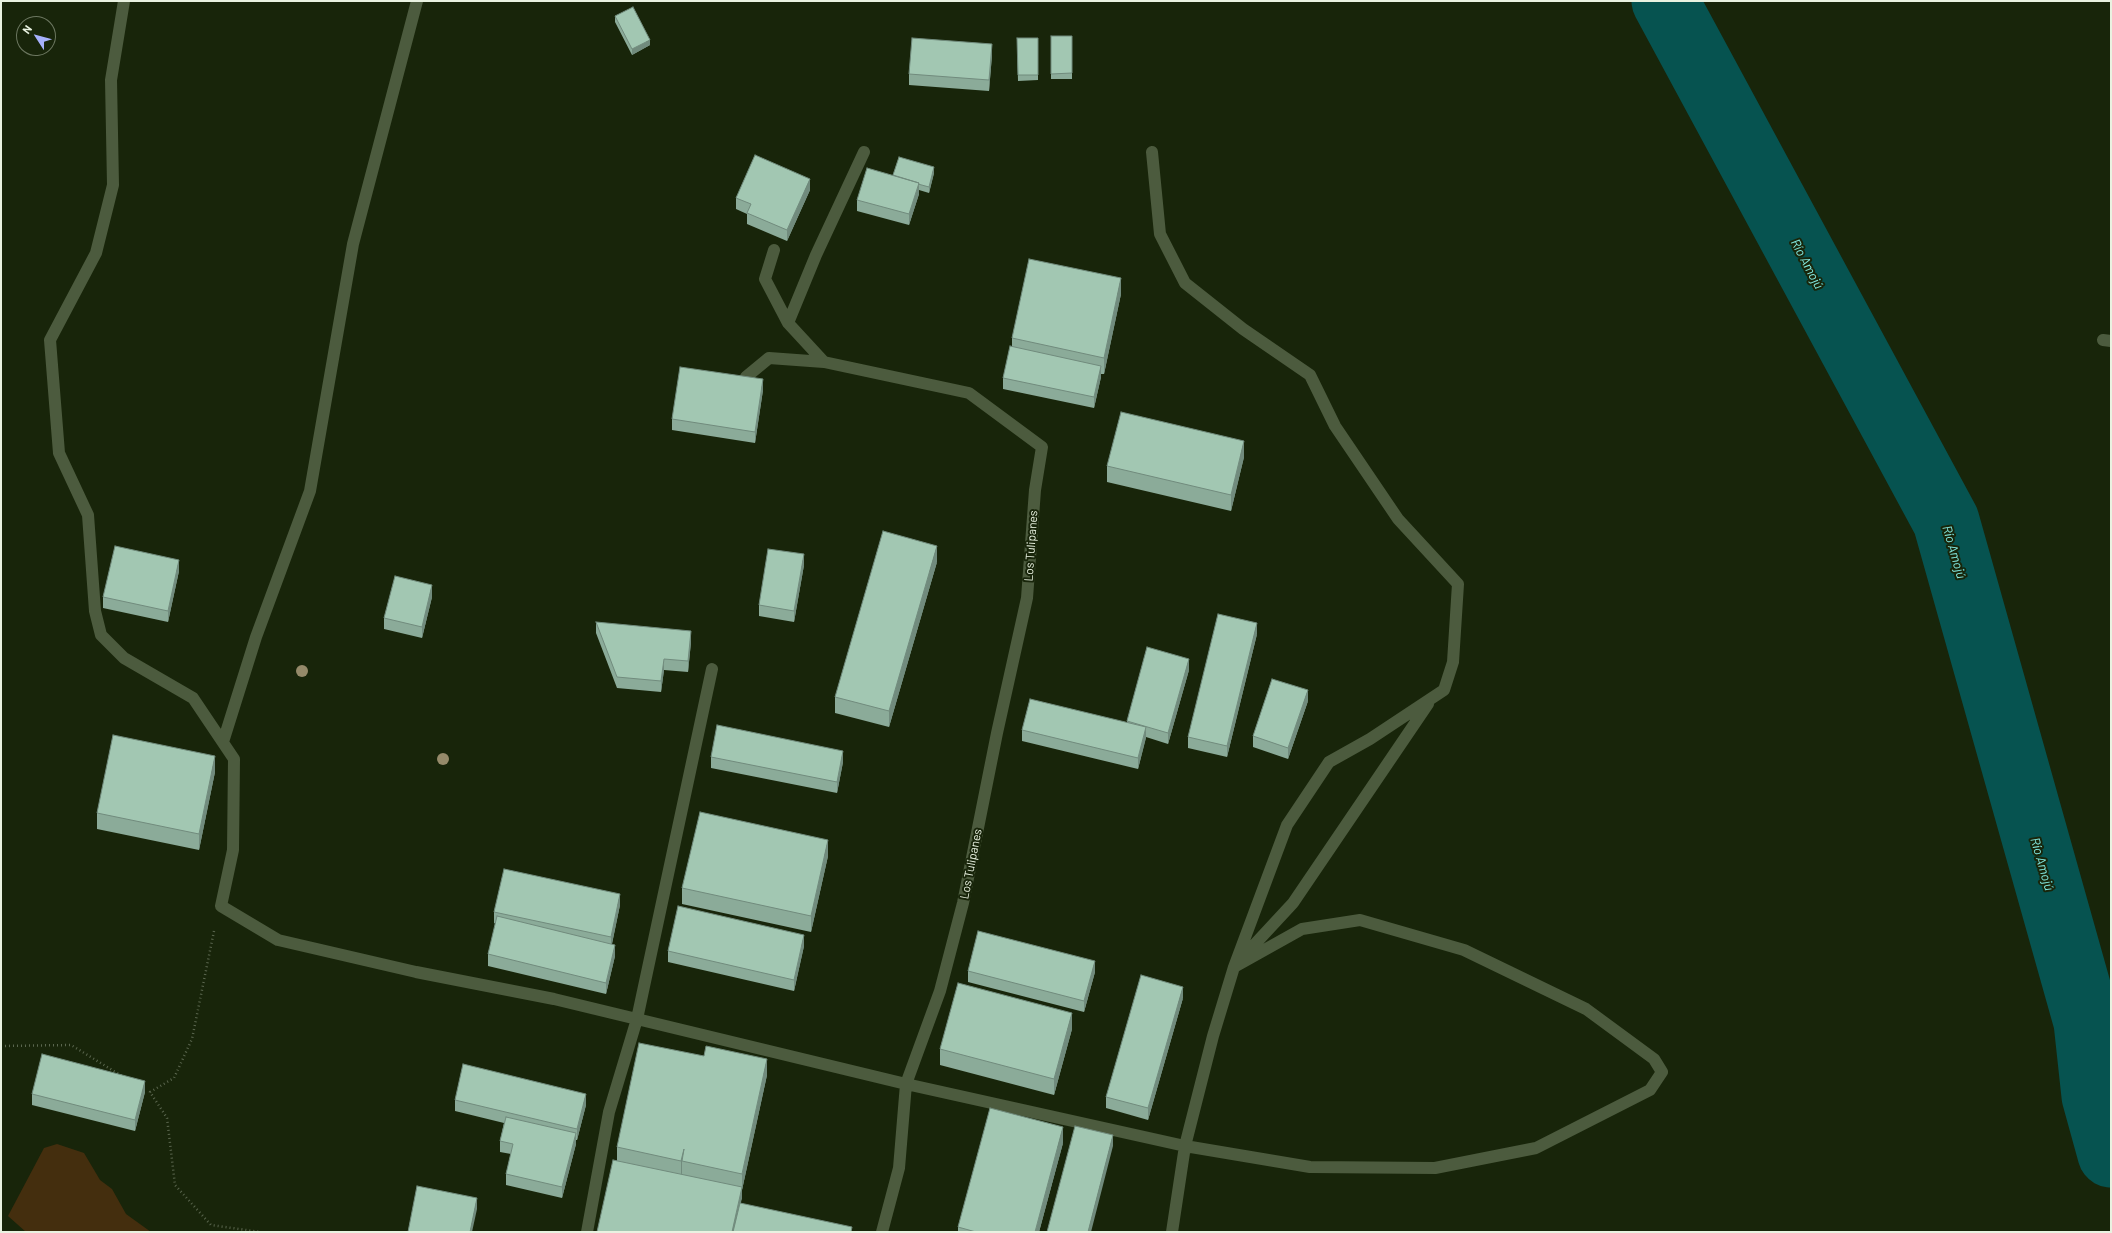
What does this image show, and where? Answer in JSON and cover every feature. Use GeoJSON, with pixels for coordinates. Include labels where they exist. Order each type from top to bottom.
{"type":"FeatureCollection","features":[{"type":"Feature","properties":{"kind":"street"},"geometry":{"type":"LineString","coordinates":[[124,1],[111,80],[113,186],[96,253],[50,340],[59,453],[88,515],[95,611],[101,635],[124,658],[193,698],[234,758],[233,850],[221,906],[278,940],[416,972],[554,999],[906,1084],[1185,1146],[1310,1166],[1435,1168],[1536,1148],[1650,1090],[1662,1072],[1654,1058],[1586,1009],[1464,950],[1360,920],[1302,929],[1234,966]]}},
{"type":"Feature","properties":{"kind":"street"},"geometry":{"type":"LineString","coordinates":[[223,742],[256,637],[310,491],[353,244],[417,1]]}},
{"type":"Feature","properties":{"kind":"street"},"geometry":{"type":"LineString","coordinates":[[788,323],[816,255],[864,152]]}},
{"type":"Feature","properties":{"kind":"street"},"geometry":{"type":"LineString","coordinates":[[1152,152],[1160,234],[1186,283],[1243,329],[1310,375],[1335,426],[1398,519],[1458,584],[1453,662],[1444,690],[1370,739],[1329,762],[1287,825],[1234,966],[1213,1036],[1185,1146],[1172,1232]]}},
{"type":"Feature","properties":{"kind":"street"},"geometry":{"type":"LineString","coordinates":[[774,250],[765,279],[788,323],[824,362]]}},
{"type":"Feature","properties":{"kind":"street"},"geometry":{"type":"LineString","coordinates":[[746,377],[769,358],[824,362]]}},
{"type":"Feature","properties":{"kind":"street","name":"Los Tulipanes"},"geometry":{"type":"LineString","coordinates":[[824,362],[969,393],[1042,447],[1035,490],[1027,598],[997,733],[963,903],[940,991],[906,1084],[899,1168],[882,1232]]}},
{"type":"Feature","properties":{"kind":"street"},"geometry":{"type":"LineString","coordinates":[[587,1232],[609,1112],[638,1019],[712,669]]}},
{"type":"Feature","properties":{"kind":"street"},"geometry":{"type":"LineString","coordinates":[[1234,966],[1293,903],[1431,699]]}},
{"type":"Feature","properties":{"kind":"path"},"geometry":{"type":"LineString","coordinates":[[150,1092],[174,1078],[192,1039],[208,952],[221,906]]}},
{"type":"Feature","properties":{"kind":"path"},"geometry":{"type":"LineString","coordinates":[[1,1046],[71,1045],[123,1077]]}},
{"type":"Feature","properties":{"kind":"path"},"geometry":{"type":"LineString","coordinates":[[143,1088],[150,1092],[166,1118],[175,1185],[211,1225],[260,1232]]}},
{"type":"Feature","properties":{"kind":"shaded area"},"geometry":{"type":"Polygon","coordinates":[[[57,1144],[84,1153],[100,1180],[112,1189],[126,1214],[151,1232],[26,1232],[8,1216],[44,1148],[57,1144]]]}},
{"type":"Feature","properties":{"kind":"building"},"geometry":{"type":"Polygon","coordinates":[[[633,7],[650,40],[632,49],[615,16],[633,7]]]}},
{"type":"Feature","properties":{"kind":"building"},"geometry":{"type":"Polygon","coordinates":[[[1051,36],[1072,36],[1072,73],[1051,74],[1051,36]]]}},
{"type":"Feature","properties":{"kind":"building"},"geometry":{"type":"Polygon","coordinates":[[[912,38],[992,44],[989,80],[909,74],[912,38]]]}},
{"type":"Feature","properties":{"kind":"building"},"geometry":{"type":"Polygon","coordinates":[[[1017,38],[1038,38],[1038,75],[1018,75],[1017,38]]]}},
{"type":"Feature","properties":{"kind":"building"},"geometry":{"type":"Polygon","coordinates":[[[755,155],[810,179],[787,230],[747,213],[751,204],[736,198],[755,155]]]}},
{"type":"Feature","properties":{"kind":"building"},"geometry":{"type":"Polygon","coordinates":[[[899,157],[934,167],[929,187],[893,175],[899,157]]]}},
{"type":"Feature","properties":{"kind":"building"},"geometry":{"type":"Polygon","coordinates":[[[867,168],[919,183],[909,214],[857,200],[867,168]]]}},
{"type":"Feature","properties":{"kind":"building"},"geometry":{"type":"Polygon","coordinates":[[[1029,259],[1121,278],[1104,358],[1012,338],[1029,259]]]}},
{"type":"Feature","properties":{"kind":"building"},"geometry":{"type":"Polygon","coordinates":[[[1010,346],[1101,366],[1094,397],[1003,378],[1010,346]]]}},
{"type":"Feature","properties":{"kind":"building"},"geometry":{"type":"Polygon","coordinates":[[[680,367],[763,379],[755,432],[672,419],[680,367]]]}},
{"type":"Feature","properties":{"kind":"building"},"geometry":{"type":"Polygon","coordinates":[[[1121,412],[1244,441],[1231,495],[1107,466],[1121,412]]]}},
{"type":"Feature","properties":{"kind":"building"},"geometry":{"type":"Polygon","coordinates":[[[883,531],[937,546],[889,711],[835,697],[883,531]]]}},
{"type":"Feature","properties":{"kind":"building"},"geometry":{"type":"Polygon","coordinates":[[[115,546],[179,560],[168,611],[103,597],[115,546]]]}},
{"type":"Feature","properties":{"kind":"building"},"geometry":{"type":"Polygon","coordinates":[[[768,549],[804,554],[794,611],[759,605],[768,549]]]}},
{"type":"Feature","properties":{"kind":"building"},"geometry":{"type":"Polygon","coordinates":[[[395,576],[432,585],[422,627],[384,618],[395,576]]]}},
{"type":"Feature","properties":{"kind":"building"},"geometry":{"type":"Polygon","coordinates":[[[1218,614],[1257,623],[1227,746],[1188,737],[1218,614]]]}},
{"type":"Feature","properties":{"kind":"building"},"geometry":{"type":"Polygon","coordinates":[[[596,622],[691,631],[688,661],[664,659],[661,681],[617,677],[596,622]]]}},
{"type":"Feature","properties":{"kind":"building"},"geometry":{"type":"Polygon","coordinates":[[[1147,647],[1189,659],[1168,733],[1127,721],[1147,647]]]}},
{"type":"Feature","properties":{"kind":"building"},"geometry":{"type":"Polygon","coordinates":[[[1272,679],[1308,690],[1288,748],[1253,736],[1272,679]]]}},
{"type":"Feature","properties":{"kind":"building"},"geometry":{"type":"Polygon","coordinates":[[[1030,699],[1146,727],[1138,758],[1022,730],[1030,699]]]}},
{"type":"Feature","properties":{"kind":"building"},"geometry":{"type":"Polygon","coordinates":[[[717,725],[843,751],[837,782],[711,757],[717,725]]]}},
{"type":"Feature","properties":{"kind":"building"},"geometry":{"type":"Polygon","coordinates":[[[113,735],[215,756],[199,834],[97,813],[113,735]]]}},
{"type":"Feature","properties":{"kind":"building"},"geometry":{"type":"Polygon","coordinates":[[[700,812],[828,840],[811,916],[682,888],[700,812]]]}},
{"type":"Feature","properties":{"kind":"building"},"geometry":{"type":"Polygon","coordinates":[[[504,869],[620,894],[611,937],[494,912],[504,869]]]}},
{"type":"Feature","properties":{"kind":"building"},"geometry":{"type":"Polygon","coordinates":[[[678,906],[804,935],[794,980],[668,951],[678,906]]]}},
{"type":"Feature","properties":{"kind":"building"},"geometry":{"type":"Polygon","coordinates":[[[497,916],[615,945],[606,983],[488,954],[497,916]]]}},
{"type":"Feature","properties":{"kind":"building"},"geometry":{"type":"Polygon","coordinates":[[[978,931],[1095,961],[1084,1001],[968,971],[978,931]]]}},
{"type":"Feature","properties":{"kind":"building"},"geometry":{"type":"Polygon","coordinates":[[[1141,975],[1183,987],[1148,1108],[1106,1097],[1141,975]]]}},
{"type":"Feature","properties":{"kind":"building"},"geometry":{"type":"Polygon","coordinates":[[[958,983],[1072,1013],[1054,1079],[940,1049],[958,983]]]}},
{"type":"Feature","properties":{"kind":"building"},"geometry":{"type":"Polygon","coordinates":[[[639,1043],[704,1056],[706,1046],[767,1059],[742,1174],[682,1161],[684,1149],[681,1161],[617,1147],[639,1043]]]}},
{"type":"Feature","properties":{"kind":"building"},"geometry":{"type":"Polygon","coordinates":[[[42,1054],[145,1081],[135,1120],[32,1094],[42,1054]]]}},
{"type":"Feature","properties":{"kind":"building"},"geometry":{"type":"Polygon","coordinates":[[[463,1064],[586,1094],[577,1129],[455,1100],[463,1064]]]}},
{"type":"Feature","properties":{"kind":"building"},"geometry":{"type":"Polygon","coordinates":[[[990,1108],[1063,1127],[1035,1232],[976,1232],[958,1227],[990,1108]]]}},
{"type":"Feature","properties":{"kind":"building"},"geometry":{"type":"Polygon","coordinates":[[[506,1117],[576,1133],[562,1187],[506,1174],[513,1144],[500,1141],[506,1117]]]}},
{"type":"Feature","properties":{"kind":"building"},"geometry":{"type":"Polygon","coordinates":[[[1075,1126],[1113,1135],[1088,1232],[1047,1232],[1075,1126]]]}},
{"type":"Feature","properties":{"kind":"building"},"geometry":{"type":"Polygon","coordinates":[[[613,1160],[742,1187],[732,1232],[597,1232],[613,1160]]]}},
{"type":"Feature","properties":{"kind":"building"},"geometry":{"type":"Polygon","coordinates":[[[417,1186],[477,1198],[470,1232],[408,1232],[417,1186]]]}},
{"type":"Feature","properties":{"kind":"building"},"geometry":{"type":"Polygon","coordinates":[[[740,1203],[852,1227],[851,1232],[733,1232],[740,1203]]]}},
{"type":"Feature","properties":{"kind":"waterway","name":"Río Amojú"},"geometry":{"type":"LineString","coordinates":[[1665,1],[1946,521],[2087,1022],[2095,1096],[2111,1154]]}}]}
